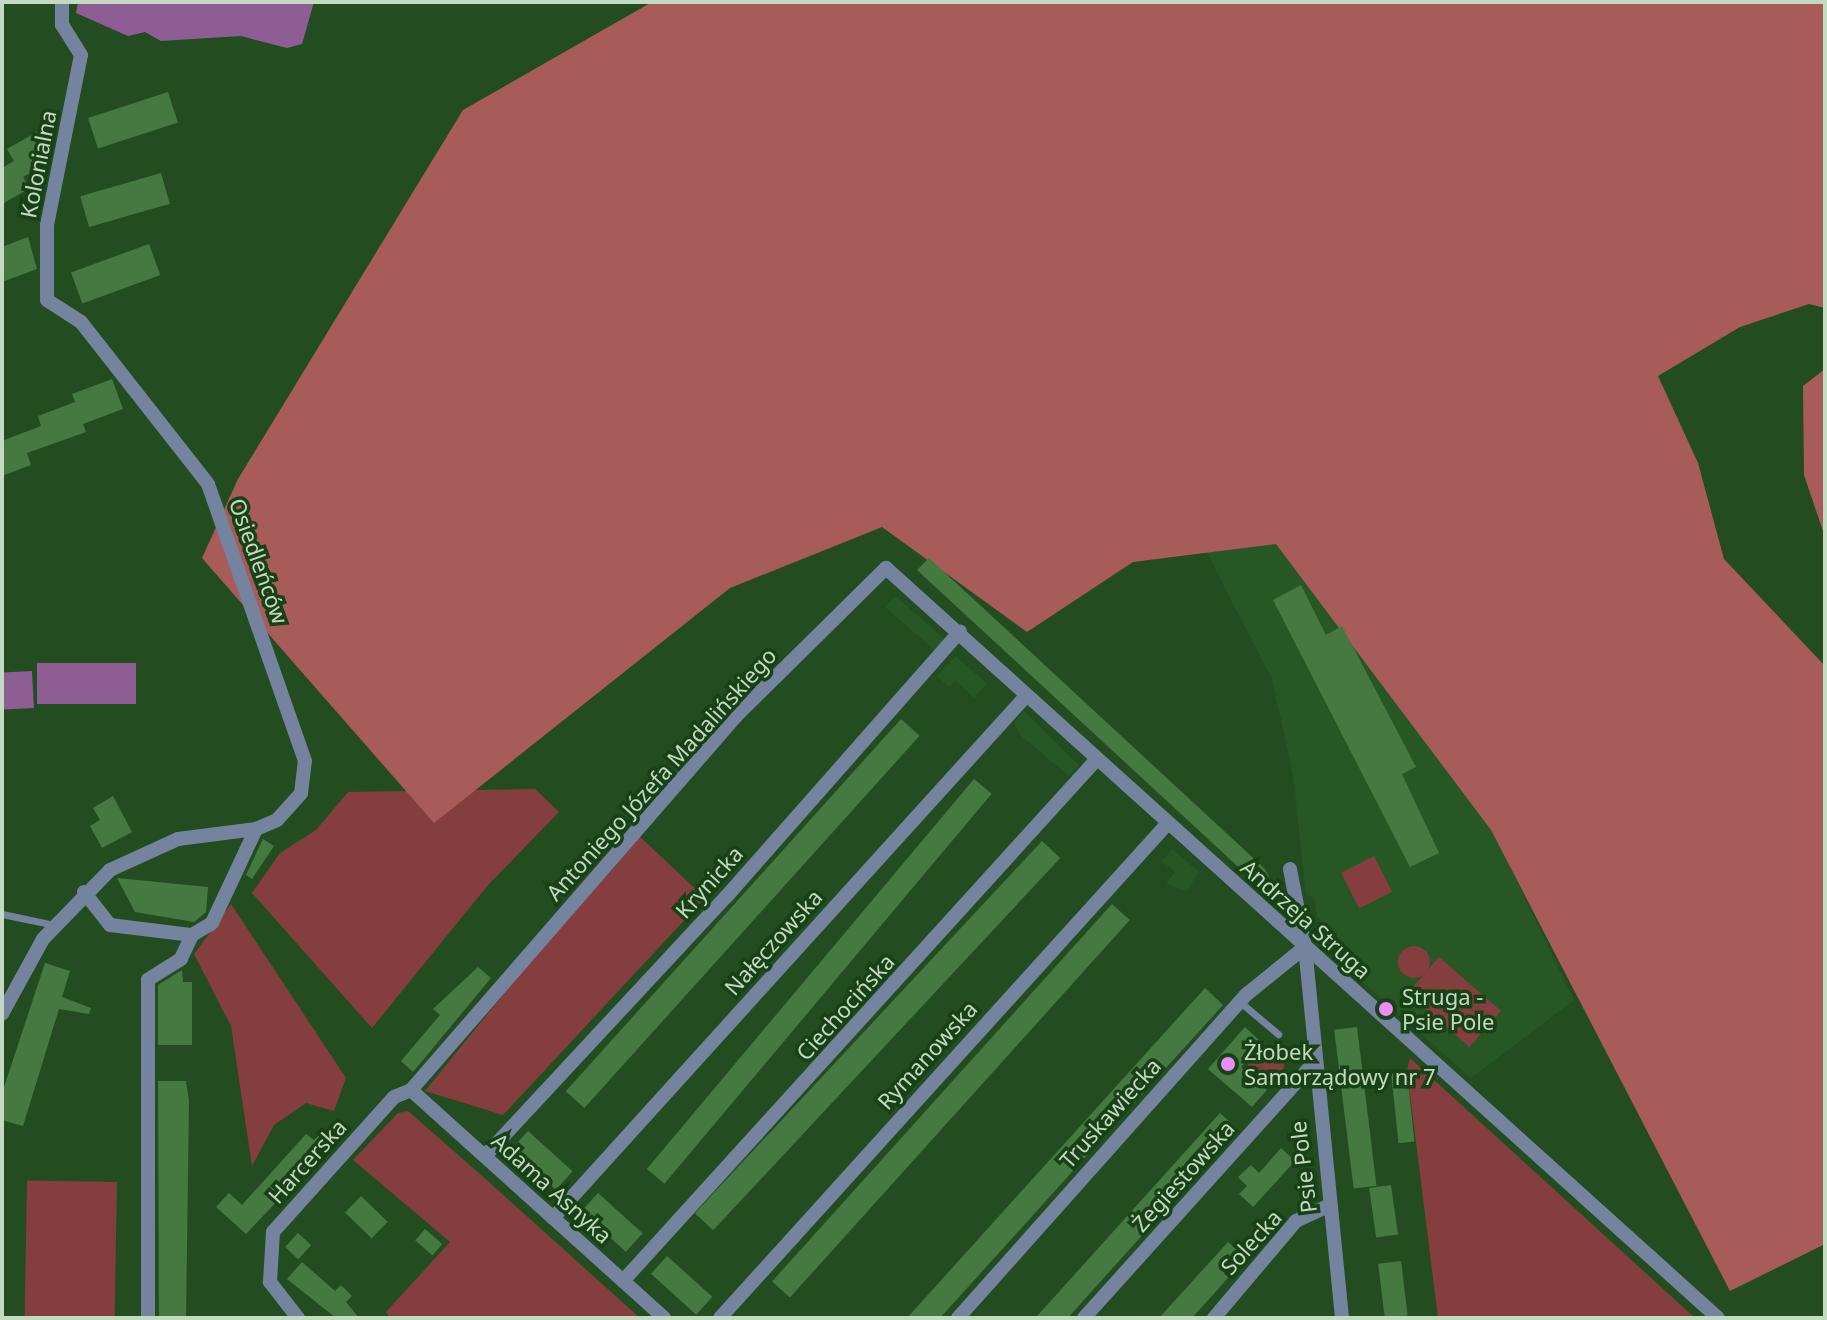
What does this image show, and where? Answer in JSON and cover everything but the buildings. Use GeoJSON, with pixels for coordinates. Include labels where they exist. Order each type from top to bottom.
{"type":"FeatureCollection","features":[{"type":"Feature","properties":{"kind":"street","name":"Kolonialna"},"geometry":{"type":"LineString","coordinates":[[62,2],[62,25],[81,55],[47,225],[47,300],[81,322]]}},
{"type":"Feature","properties":{"kind":"street","name":"Osiedleńców"},"geometry":{"type":"LineString","coordinates":[[81,322],[208,484],[282,693],[305,761],[301,793],[277,820],[256,829]]}},
{"type":"Feature","properties":{"kind":"street","name":"Antoniego Józefa Madalińskiego"},"geometry":{"type":"LineString","coordinates":[[411,1090],[736,716],[886,568],[960,632]]}},
{"type":"Feature","properties":{"kind":"street","name":"Andrzeja Struga"},"geometry":{"type":"LineString","coordinates":[[960,632],[1096,760],[1718,1318]]}},
{"type":"Feature","properties":{"kind":"street","name":"Krynicka"},"geometry":{"type":"LineString","coordinates":[[485,1156],[726,897],[960,632]]}},
{"type":"Feature","properties":{"kind":"street","name":"Nałęczowska"},"geometry":{"type":"LineString","coordinates":[[553,1218],[1026,696]]}},
{"type":"Feature","properties":{"kind":"street","name":"Ciechocińska"},"geometry":{"type":"LineString","coordinates":[[623,1281],[1096,760]]}},
{"type":"Feature","properties":{"kind":"street","name":"Rymanowska"},"geometry":{"type":"LineString","coordinates":[[720,1318],[1168,823]]}},
{"type":"Feature","properties":{"kind":"street"},"geometry":{"type":"LineString","coordinates":[[2,1014],[54,925],[84,892],[110,870],[159,845],[218,831],[256,829],[212,923],[192,935],[181,959],[148,980],[148,1318]]}},
{"type":"Feature","properties":{"kind":"street","name":"Psie Pole"},"geometry":{"type":"LineString","coordinates":[[1290,869],[1305,947],[1313,1064],[1342,1318]]}},
{"type":"Feature","properties":{"kind":"street"},"geometry":{"type":"LineString","coordinates":[[84,892],[110,925],[192,935]]}},
{"type":"Feature","properties":{"kind":"street","name":"Truskawiecka"},"geometry":{"type":"LineString","coordinates":[[958,1318],[1240,1002],[1305,947]]}},
{"type":"Feature","properties":{"kind":"street","name":"Żegiestowska"},"geometry":{"type":"LineString","coordinates":[[1084,1318],[1313,1064]]}},
{"type":"Feature","properties":{"kind":"street","name":"Adama Asnyka"},"geometry":{"type":"LineString","coordinates":[[411,1090],[664,1318]]}},
{"type":"Feature","properties":{"kind":"street","name":"Harcerska"},"geometry":{"type":"LineString","coordinates":[[298,1318],[270,1282],[273,1232],[394,1097],[411,1090]]}},
{"type":"Feature","properties":{"kind":"street","name":"Solecka"},"geometry":{"type":"LineString","coordinates":[[1214,1318],[1296,1221],[1330,1205]]}},
{"type":"Feature","properties":{"kind":"lane"},"geometry":{"type":"LineString","coordinates":[[2,914],[54,925]]}},
{"type":"Feature","properties":{"kind":"lane"},"geometry":{"type":"LineString","coordinates":[[1240,1002],[1278,1034]]}},
{"type":"Feature","properties":{"kind":"shaded area"},"geometry":{"type":"Polygon","coordinates":[[[78,2],[314,2],[302,44],[287,48],[241,36],[161,41],[145,32],[128,36],[76,13],[78,2]]]}},
{"type":"Feature","properties":{"kind":"shaded area"},"geometry":{"type":"Polygon","coordinates":[[[652,2],[1825,2],[1825,308],[1809,304],[1740,327],[1658,376],[1698,463],[1724,559],[1825,666],[1825,1244],[1730,1291],[1491,830],[1276,544],[1133,562],[1027,632],[882,527],[730,588],[434,823],[202,558],[238,479],[463,110],[652,2]]]}},
{"type":"Feature","properties":{"kind":"shaded area"},"geometry":{"type":"Polygon","coordinates":[[[1825,369],[1825,537],[1804,475],[1803,386],[1825,369]]]}},
{"type":"Feature","properties":{"kind":"shaded area"},"geometry":{"type":"Polygon","coordinates":[[[1294,462],[1502,851],[1574,1000],[1471,1078],[1357,977],[1367,967],[1317,917],[1314,897],[1306,895],[1293,774],[1272,679],[1192,524],[1294,462]]]}},
{"type":"Feature","properties":{"kind":"shaded area"},"geometry":{"type":"Polygon","coordinates":[[[895,596],[944,639],[934,650],[885,607],[895,596]]]}},
{"type":"Feature","properties":{"kind":"shaded area"},"geometry":{"type":"Polygon","coordinates":[[[956,656],[987,684],[974,698],[955,680],[949,687],[937,676],[956,656]]]}},
{"type":"Feature","properties":{"kind":"shaded area"},"geometry":{"type":"Polygon","coordinates":[[[37,663],[136,663],[136,704],[37,704],[37,663]]]}},
{"type":"Feature","properties":{"kind":"shaded area"},"geometry":{"type":"Polygon","coordinates":[[[32,671],[34,708],[4,710],[2,673],[32,671]]]}},
{"type":"Feature","properties":{"kind":"shaded area"},"geometry":{"type":"Polygon","coordinates":[[[1024,711],[1079,765],[1069,776],[1021,736],[1014,722],[1024,711]]]}},
{"type":"Feature","properties":{"kind":"shaded area"},"geometry":{"type":"Polygon","coordinates":[[[535,789],[559,812],[488,885],[372,1028],[252,893],[280,853],[316,830],[348,792],[535,789]]]}},
{"type":"Feature","properties":{"kind":"shaded area"},"geometry":{"type":"Polygon","coordinates":[[[635,832],[705,898],[503,1115],[425,1091],[635,832]]]}},
{"type":"Feature","properties":{"kind":"shaded area"},"geometry":{"type":"Polygon","coordinates":[[[1172,849],[1199,872],[1186,892],[1166,883],[1175,872],[1162,861],[1172,849]]]}},
{"type":"Feature","properties":{"kind":"shaded area"},"geometry":{"type":"Polygon","coordinates":[[[1374,856],[1392,892],[1359,908],[1341,873],[1374,856]]]}},
{"type":"Feature","properties":{"kind":"shaded area"},"geometry":{"type":"Polygon","coordinates":[[[231,904],[346,1078],[334,1111],[306,1103],[274,1125],[252,1166],[231,1026],[194,954],[231,904]]]}},
{"type":"Feature","properties":{"kind":"shaded area"},"geometry":{"type":"Polygon","coordinates":[[[1414,946],[1425,951],[1430,962],[1425,973],[1414,978],[1403,973],[1398,962],[1403,951],[1414,946]]]}},
{"type":"Feature","properties":{"kind":"shaded area"},"geometry":{"type":"Polygon","coordinates":[[[1439,957],[1501,1011],[1469,1047],[1408,993],[1439,957]]]}},
{"type":"Feature","properties":{"kind":"shaded area"},"geometry":{"type":"Polygon","coordinates":[[[1266,1047],[1279,1052],[1284,1065],[1279,1078],[1266,1083],[1253,1078],[1248,1065],[1253,1052],[1266,1047]]]}},
{"type":"Feature","properties":{"kind":"shaded area"},"geometry":{"type":"Polygon","coordinates":[[[1410,1058],[1695,1318],[1438,1318],[1407,1070],[1410,1058]]]}},
{"type":"Feature","properties":{"kind":"shaded area"},"geometry":{"type":"Polygon","coordinates":[[[408,1111],[640,1318],[390,1318],[386,1312],[450,1242],[353,1160],[398,1113],[408,1111]]]}},
{"type":"Feature","properties":{"kind":"shaded area"},"geometry":{"type":"Polygon","coordinates":[[[27,1180],[117,1182],[115,1318],[25,1316],[27,1180]]]}},
{"type":"Feature","properties":{"kind":"place","name":"Struga - Psie Pole"},"geometry":{"type":"Point","coordinates":[1386,1009]}},
{"type":"Feature","properties":{"kind":"place","name":"Żłobek Samorządowy nr 7"},"geometry":{"type":"Point","coordinates":[1228,1064]}}]}
